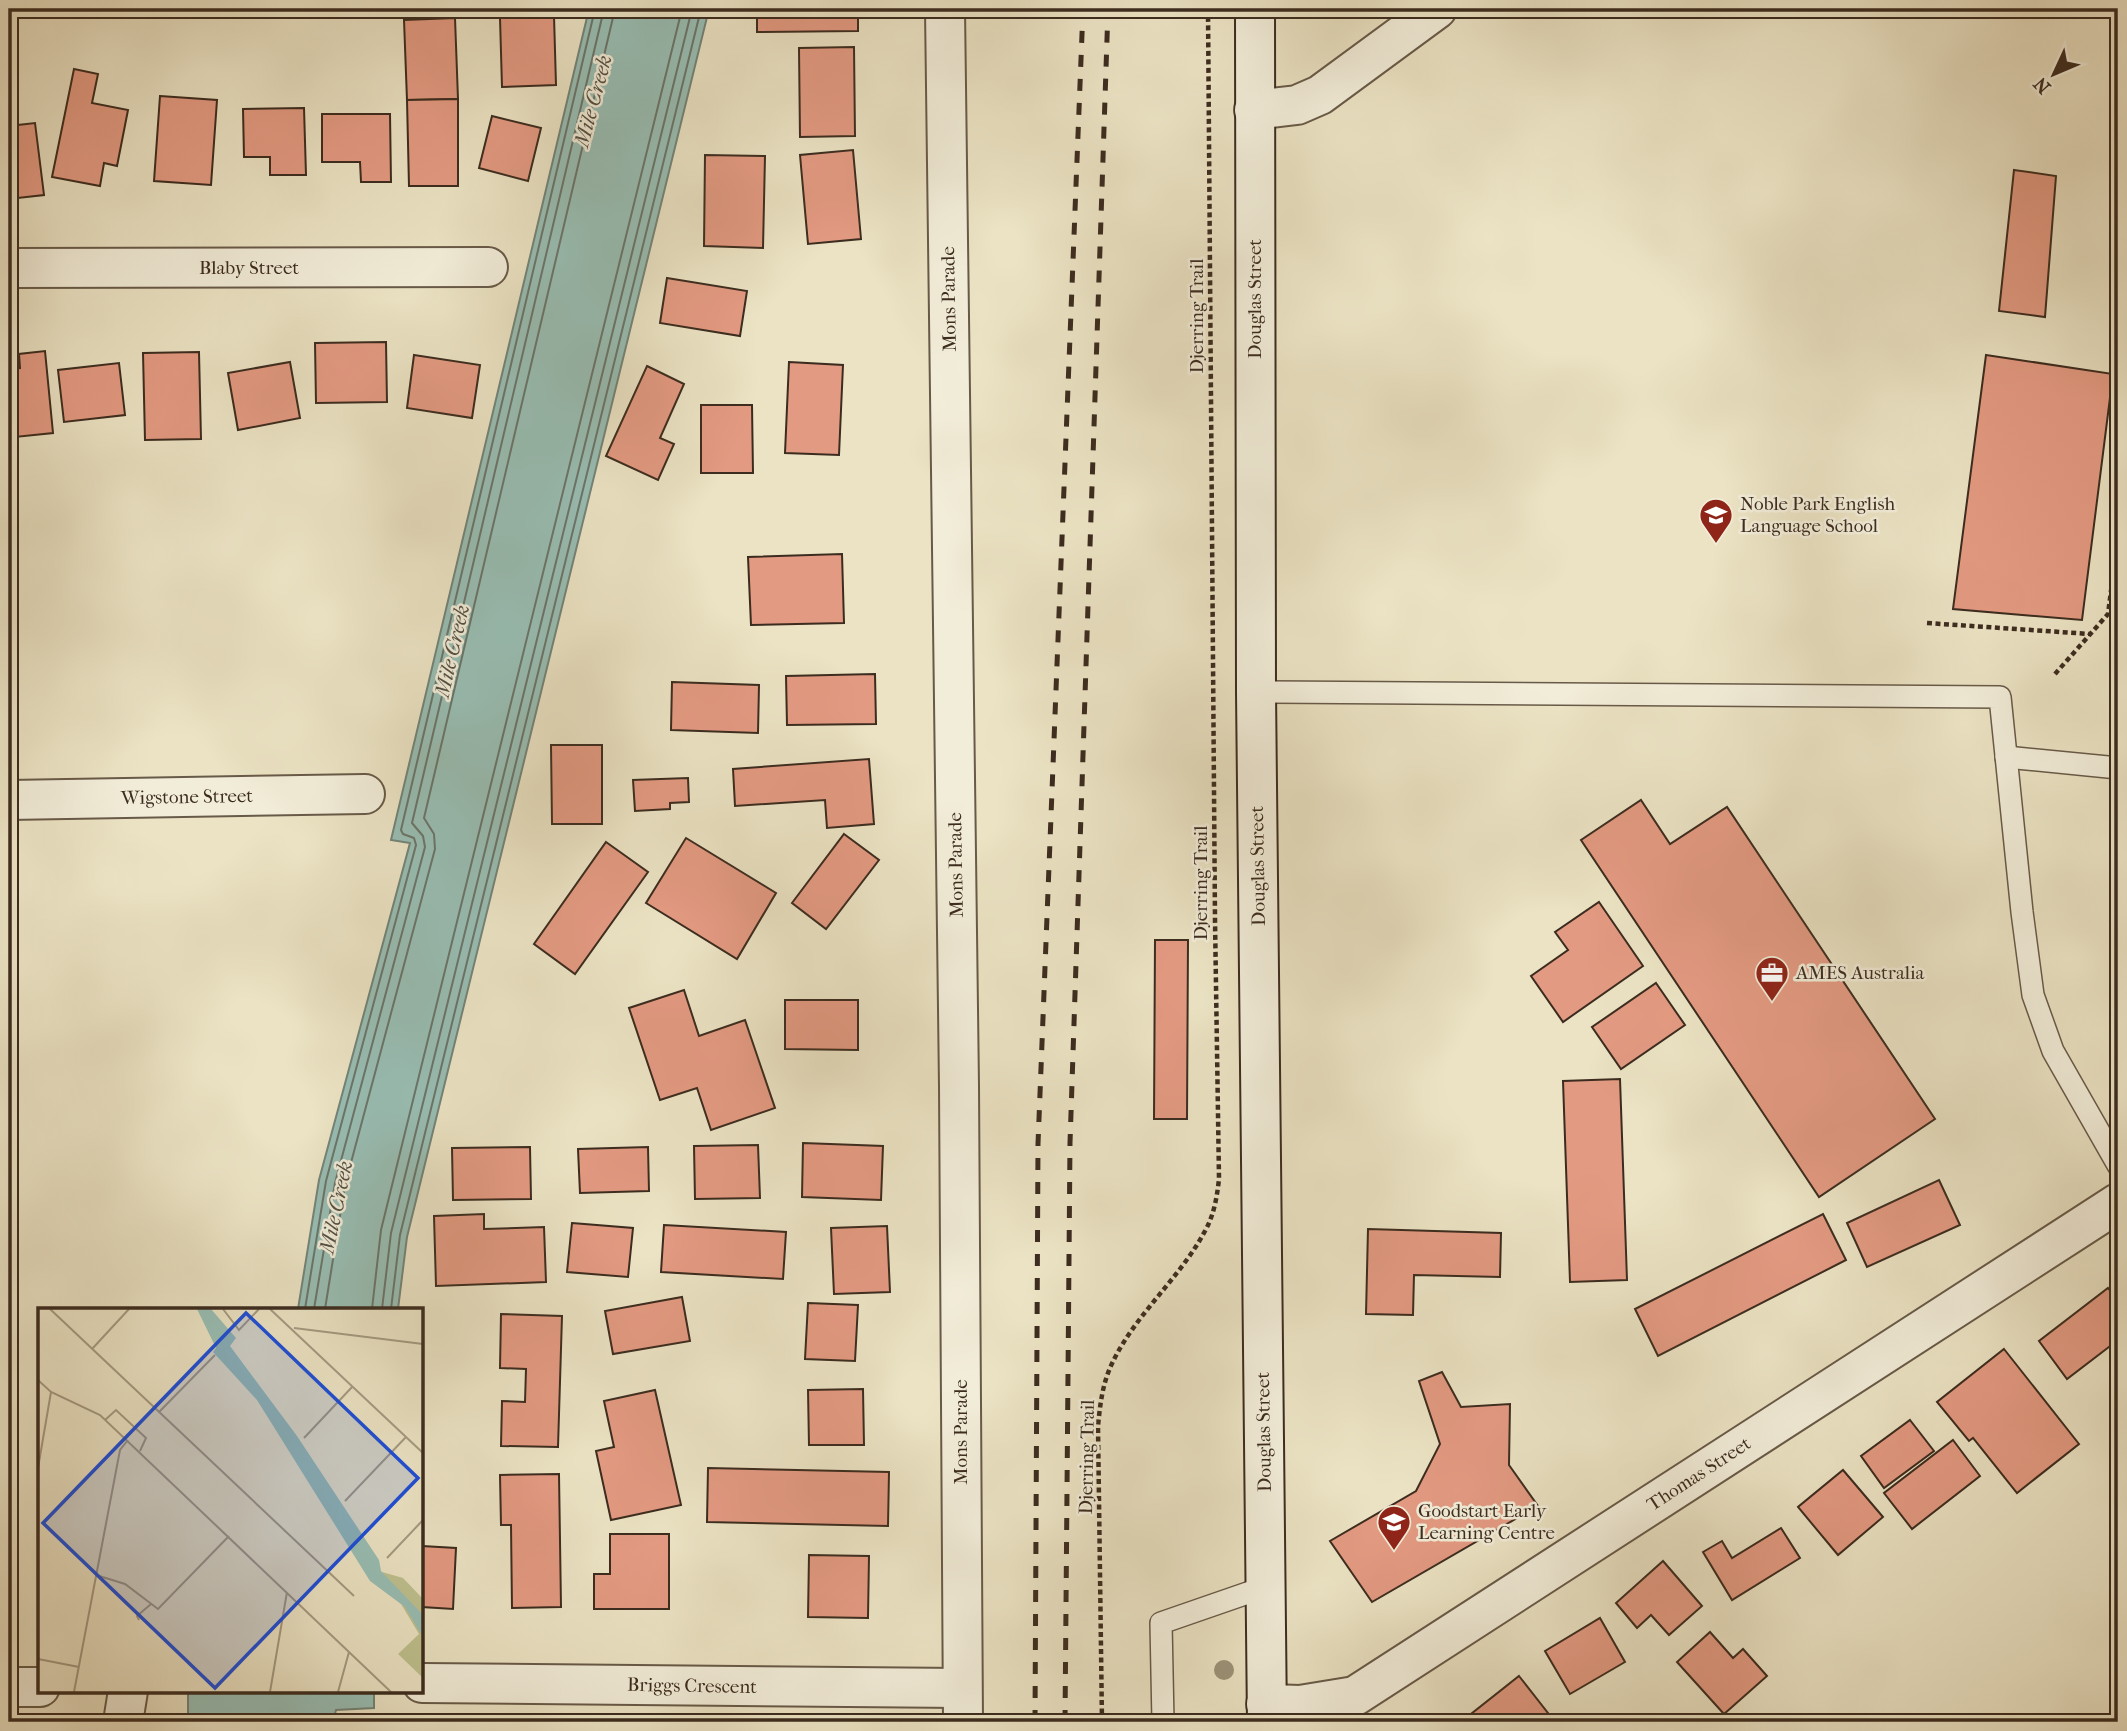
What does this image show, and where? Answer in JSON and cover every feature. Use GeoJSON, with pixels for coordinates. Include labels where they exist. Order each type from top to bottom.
{"type":"FeatureCollection","features":[{"type":"Feature","properties":{"kind":"street","name":"Mons Parade"},"geometry":{"type":"LineString","coordinates":[[945,9],[959,1086],[962,1705]]}},
{"type":"Feature","properties":{"kind":"street","name":"Douglas Street"},"geometry":{"type":"LineString","coordinates":[[1255,9],[1256,692],[1266,1713]]}},
{"type":"Feature","properties":{"kind":"street"},"geometry":{"type":"LineString","coordinates":[[1254,110],[1297,105],[1312,99],[1437,9]]}},
{"type":"Feature","properties":{"kind":"street","name":"Blaby Street"},"geometry":{"type":"LineString","coordinates":[[9,268],[488,267]]}},
{"type":"Feature","properties":{"kind":"street","name":"Wigstone Street"},"geometry":{"type":"LineString","coordinates":[[9,800],[365,794]]}},
{"type":"Feature","properties":{"kind":"street","name":"Thomas Street"},"geometry":{"type":"LineString","coordinates":[[1266,1713],[1355,1696],[2118,1203]]}},
{"type":"Feature","properties":{"kind":"street","name":"Briggs Crescent"},"geometry":{"type":"LineString","coordinates":[[424,1684],[962,1705]]}},
{"type":"Feature","properties":{"kind":"street"},"geometry":{"type":"LineString","coordinates":[[9,1687],[38,1687]]}},
{"type":"Feature","properties":{"kind":"street"},"geometry":{"type":"LineString","coordinates":[[123,1722],[128,1692]]}},
{"type":"Feature","properties":{"kind":"lane"},"geometry":{"type":"LineString","coordinates":[[1256,692],[2000,697],[2033,995],[2053,1051],[2118,1165]]}},
{"type":"Feature","properties":{"kind":"lane"},"geometry":{"type":"LineString","coordinates":[[2006,757],[2118,768]]}},
{"type":"Feature","properties":{"kind":"lane"},"geometry":{"type":"LineString","coordinates":[[1163,1722],[1161,1623],[1265,1587]]}},
{"type":"Feature","properties":{"kind":"path","name":"Djerring Trail"},"geometry":{"type":"LineString","coordinates":[[1102,1722],[1098,1426],[1103,1388],[1108,1370],[1126,1339],[1206,1231],[1217,1199],[1219,1179],[1208,9]]}},
{"type":"Feature","properties":{"kind":"path"},"geometry":{"type":"LineString","coordinates":[[2055,674],[2108,614],[2118,537]]}},
{"type":"Feature","properties":{"kind":"path"},"geometry":{"type":"LineString","coordinates":[[1927,623],[2090,634]]}},
{"type":"Feature","properties":{"kind":"path"},"geometry":{"type":"LineString","coordinates":[[185,1718],[348,1716]]}},
{"type":"Feature","properties":{"kind":"water","name":"Mile Creek"},"geometry":{"type":"Polygon","coordinates":[[[589,9],[709,9],[407,1237],[398,1308],[298,1308],[319,1180],[410,843],[391,840],[589,9]]]}},
{"type":"Feature","properties":{"kind":"water"},"geometry":{"type":"Polygon","coordinates":[[[188,1692],[374,1692],[374,1708],[336,1710],[333,1722],[188,1722],[188,1692]]]}},
{"type":"Feature","properties":{"kind":"building"},"geometry":{"type":"Polygon","coordinates":[[[757,9],[858,9],[858,31],[757,32],[757,9]]]}},
{"type":"Feature","properties":{"kind":"building"},"geometry":{"type":"Polygon","coordinates":[[[554,16],[556,85],[502,87],[500,18],[554,16]]]}},
{"type":"Feature","properties":{"kind":"building"},"geometry":{"type":"Polygon","coordinates":[[[455,18],[458,99],[407,100],[404,20],[455,18]]]}},
{"type":"Feature","properties":{"kind":"building"},"geometry":{"type":"Polygon","coordinates":[[[854,47],[855,136],[800,137],[799,48],[854,47]]]}},
{"type":"Feature","properties":{"kind":"building"},"geometry":{"type":"Polygon","coordinates":[[[74,69],[98,74],[92,103],[128,110],[117,166],[104,163],[100,186],[52,177],[74,69]]]}},
{"type":"Feature","properties":{"kind":"building"},"geometry":{"type":"Polygon","coordinates":[[[160,96],[217,100],[211,185],[154,181],[160,96]]]}},
{"type":"Feature","properties":{"kind":"building"},"geometry":{"type":"Polygon","coordinates":[[[458,99],[458,186],[409,186],[407,100],[458,99]]]}},
{"type":"Feature","properties":{"kind":"building"},"geometry":{"type":"Polygon","coordinates":[[[304,108],[306,175],[270,175],[270,157],[244,157],[243,109],[304,108]]]}},
{"type":"Feature","properties":{"kind":"building"},"geometry":{"type":"Polygon","coordinates":[[[322,114],[390,114],[391,182],[361,182],[360,162],[322,162],[322,114]]]}},
{"type":"Feature","properties":{"kind":"building"},"geometry":{"type":"Polygon","coordinates":[[[492,116],[541,128],[528,181],[479,168],[492,116]]]}},
{"type":"Feature","properties":{"kind":"building"},"geometry":{"type":"Polygon","coordinates":[[[35,123],[44,195],[9,199],[9,126],[35,123]]]}},
{"type":"Feature","properties":{"kind":"building"},"geometry":{"type":"Polygon","coordinates":[[[853,150],[861,239],[808,244],[800,155],[853,150]]]}},
{"type":"Feature","properties":{"kind":"building"},"geometry":{"type":"Polygon","coordinates":[[[705,155],[765,156],[763,248],[704,246],[705,155]]]}},
{"type":"Feature","properties":{"kind":"building"},"geometry":{"type":"Polygon","coordinates":[[[2014,170],[2056,176],[2045,317],[1999,311],[2014,170]]]}},
{"type":"Feature","properties":{"kind":"building"},"geometry":{"type":"Polygon","coordinates":[[[667,278],[747,291],[740,336],[660,323],[667,278]]]}},
{"type":"Feature","properties":{"kind":"building"},"geometry":{"type":"Polygon","coordinates":[[[386,342],[387,402],[316,403],[315,343],[386,342]]]}},
{"type":"Feature","properties":{"kind":"building"},"geometry":{"type":"Polygon","coordinates":[[[45,351],[53,433],[15,437],[13,415],[9,415],[9,369],[20,368],[19,354],[45,351]]]}},
{"type":"Feature","properties":{"kind":"building"},"geometry":{"type":"Polygon","coordinates":[[[199,352],[201,439],[145,440],[143,353],[199,352]]]}},
{"type":"Feature","properties":{"kind":"building"},"geometry":{"type":"Polygon","coordinates":[[[414,355],[480,365],[472,418],[407,408],[414,355]]]}},
{"type":"Feature","properties":{"kind":"building"},"geometry":{"type":"Polygon","coordinates":[[[1986,355],[2113,374],[2082,620],[1953,609],[1986,355]]]}},
{"type":"Feature","properties":{"kind":"building"},"geometry":{"type":"Polygon","coordinates":[[[290,362],[300,418],[238,430],[228,373],[290,362]]]}},
{"type":"Feature","properties":{"kind":"building"},"geometry":{"type":"Polygon","coordinates":[[[789,362],[843,365],[839,455],[785,453],[789,362]]]}},
{"type":"Feature","properties":{"kind":"building"},"geometry":{"type":"Polygon","coordinates":[[[119,363],[125,415],[64,422],[58,370],[119,363]]]}},
{"type":"Feature","properties":{"kind":"building"},"geometry":{"type":"Polygon","coordinates":[[[647,366],[684,384],[660,438],[674,444],[658,480],[606,456],[647,366]]]}},
{"type":"Feature","properties":{"kind":"building"},"geometry":{"type":"Polygon","coordinates":[[[701,405],[752,405],[753,473],[701,473],[701,405]]]}},
{"type":"Feature","properties":{"kind":"building"},"geometry":{"type":"Polygon","coordinates":[[[842,554],[844,623],[751,625],[748,557],[842,554]]]}},
{"type":"Feature","properties":{"kind":"building"},"geometry":{"type":"Polygon","coordinates":[[[875,674],[876,724],[787,725],[786,676],[875,674]]]}},
{"type":"Feature","properties":{"kind":"building"},"geometry":{"type":"Polygon","coordinates":[[[672,682],[759,685],[758,733],[671,730],[672,682]]]}},
{"type":"Feature","properties":{"kind":"building"},"geometry":{"type":"Polygon","coordinates":[[[551,745],[602,745],[602,824],[552,824],[551,745]]]}},
{"type":"Feature","properties":{"kind":"building"},"geometry":{"type":"Polygon","coordinates":[[[869,759],[874,824],[827,828],[825,800],[735,806],[733,769],[869,759]]]}},
{"type":"Feature","properties":{"kind":"building"},"geometry":{"type":"Polygon","coordinates":[[[688,778],[689,802],[670,803],[670,809],[635,811],[633,780],[688,778]]]}},
{"type":"Feature","properties":{"kind":"building"},"geometry":{"type":"Polygon","coordinates":[[[1641,800],[1670,844],[1727,807],[1935,1119],[1819,1197],[1581,840],[1641,800]]]}},
{"type":"Feature","properties":{"kind":"building"},"geometry":{"type":"Polygon","coordinates":[[[844,834],[879,860],[826,929],[792,903],[844,834]]]}},
{"type":"Feature","properties":{"kind":"building"},"geometry":{"type":"Polygon","coordinates":[[[686,838],[776,893],[737,959],[646,903],[686,838]]]}},
{"type":"Feature","properties":{"kind":"building"},"geometry":{"type":"Polygon","coordinates":[[[606,842],[648,872],[575,974],[534,944],[606,842]]]}},
{"type":"Feature","properties":{"kind":"building"},"geometry":{"type":"Polygon","coordinates":[[[2118,863],[2118,921],[2110,920],[2118,863]]]}},
{"type":"Feature","properties":{"kind":"building"},"geometry":{"type":"Polygon","coordinates":[[[1599,902],[1643,966],[1563,1022],[1531,976],[1568,950],[1555,932],[1599,902]]]}},
{"type":"Feature","properties":{"kind":"building"},"geometry":{"type":"Polygon","coordinates":[[[1155,940],[1188,940],[1187,1119],[1154,1119],[1155,940]]]}},
{"type":"Feature","properties":{"kind":"building"},"geometry":{"type":"Polygon","coordinates":[[[1656,983],[1685,1025],[1621,1069],[1592,1027],[1656,983]]]}},
{"type":"Feature","properties":{"kind":"building"},"geometry":{"type":"Polygon","coordinates":[[[684,990],[699,1036],[745,1020],[775,1108],[711,1130],[697,1088],[660,1100],[629,1008],[684,990]]]}},
{"type":"Feature","properties":{"kind":"building"},"geometry":{"type":"Polygon","coordinates":[[[785,1000],[858,1000],[858,1050],[785,1049],[785,1000]]]}},
{"type":"Feature","properties":{"kind":"building"},"geometry":{"type":"Polygon","coordinates":[[[1620,1079],[1627,1280],[1570,1282],[1563,1081],[1620,1079]]]}},
{"type":"Feature","properties":{"kind":"building"},"geometry":{"type":"Polygon","coordinates":[[[803,1143],[883,1146],[881,1200],[802,1197],[803,1143]]]}},
{"type":"Feature","properties":{"kind":"building"},"geometry":{"type":"Polygon","coordinates":[[[758,1145],[760,1198],[695,1199],[694,1146],[758,1145]]]}},
{"type":"Feature","properties":{"kind":"building"},"geometry":{"type":"Polygon","coordinates":[[[530,1147],[531,1199],[453,1200],[452,1148],[530,1147]]]}},
{"type":"Feature","properties":{"kind":"building"},"geometry":{"type":"Polygon","coordinates":[[[648,1147],[649,1191],[580,1193],[578,1149],[648,1147]]]}},
{"type":"Feature","properties":{"kind":"building"},"geometry":{"type":"Polygon","coordinates":[[[1939,1180],[1960,1225],[1867,1267],[1847,1223],[1939,1180]]]}},
{"type":"Feature","properties":{"kind":"building"},"geometry":{"type":"Polygon","coordinates":[[[484,1214],[484,1229],[544,1227],[546,1282],[436,1286],[434,1216],[484,1214]]]}},
{"type":"Feature","properties":{"kind":"building"},"geometry":{"type":"Polygon","coordinates":[[[1823,1214],[1846,1260],[1658,1356],[1635,1309],[1823,1214]]]}},
{"type":"Feature","properties":{"kind":"building"},"geometry":{"type":"Polygon","coordinates":[[[572,1223],[633,1228],[628,1277],[567,1272],[572,1223]]]}},
{"type":"Feature","properties":{"kind":"building"},"geometry":{"type":"Polygon","coordinates":[[[664,1225],[786,1232],[783,1279],[661,1272],[664,1225]]]}},
{"type":"Feature","properties":{"kind":"building"},"geometry":{"type":"Polygon","coordinates":[[[887,1226],[890,1292],[834,1294],[831,1228],[887,1226]]]}},
{"type":"Feature","properties":{"kind":"building"},"geometry":{"type":"Polygon","coordinates":[[[1368,1229],[1501,1233],[1500,1277],[1414,1275],[1413,1315],[1366,1314],[1368,1229]]]}},
{"type":"Feature","properties":{"kind":"building"},"geometry":{"type":"Polygon","coordinates":[[[2108,1288],[2118,1301],[2118,1340],[2067,1379],[2039,1341],[2108,1288]]]}},
{"type":"Feature","properties":{"kind":"building"},"geometry":{"type":"Polygon","coordinates":[[[682,1297],[690,1341],[613,1354],[605,1311],[682,1297]]]}},
{"type":"Feature","properties":{"kind":"building"},"geometry":{"type":"Polygon","coordinates":[[[808,1303],[858,1305],[855,1361],[805,1359],[808,1303]]]}},
{"type":"Feature","properties":{"kind":"building"},"geometry":{"type":"Polygon","coordinates":[[[501,1314],[562,1316],[558,1447],[501,1446],[502,1401],[525,1402],[526,1369],[500,1368],[501,1314]]]}},
{"type":"Feature","properties":{"kind":"building"},"geometry":{"type":"Polygon","coordinates":[[[2004,1349],[2079,1444],[2017,1493],[1973,1438],[1969,1441],[1937,1402],[2004,1349]]]}},
{"type":"Feature","properties":{"kind":"building"},"geometry":{"type":"Polygon","coordinates":[[[1442,1372],[1461,1407],[1510,1404],[1509,1465],[1538,1506],[1372,1602],[1330,1541],[1416,1491],[1440,1444],[1419,1381],[1442,1372]]]}},
{"type":"Feature","properties":{"kind":"building"},"geometry":{"type":"Polygon","coordinates":[[[863,1389],[864,1445],[809,1445],[808,1390],[863,1389]]]}},
{"type":"Feature","properties":{"kind":"building"},"geometry":{"type":"Polygon","coordinates":[[[655,1390],[681,1505],[611,1520],[596,1451],[614,1447],[604,1401],[655,1390]]]}},
{"type":"Feature","properties":{"kind":"building"},"geometry":{"type":"Polygon","coordinates":[[[1910,1420],[1934,1451],[1884,1488],[1861,1456],[1910,1420]]]}},
{"type":"Feature","properties":{"kind":"building"},"geometry":{"type":"Polygon","coordinates":[[[1953,1440],[1980,1476],[1912,1529],[1884,1493],[1953,1440]]]}},
{"type":"Feature","properties":{"kind":"building"},"geometry":{"type":"Polygon","coordinates":[[[708,1468],[889,1472],[888,1526],[707,1522],[708,1468]]]}},
{"type":"Feature","properties":{"kind":"building"},"geometry":{"type":"Polygon","coordinates":[[[1843,1470],[1883,1517],[1838,1555],[1798,1507],[1843,1470]]]}},
{"type":"Feature","properties":{"kind":"building"},"geometry":{"type":"Polygon","coordinates":[[[559,1474],[561,1607],[512,1608],[511,1525],[501,1525],[500,1475],[559,1474]]]}},
{"type":"Feature","properties":{"kind":"building"},"geometry":{"type":"Polygon","coordinates":[[[1781,1528],[1800,1558],[1732,1600],[1703,1552],[1722,1541],[1732,1558],[1781,1528]]]}},
{"type":"Feature","properties":{"kind":"building"},"geometry":{"type":"Polygon","coordinates":[[[610,1534],[669,1534],[669,1609],[594,1609],[594,1574],[610,1574],[610,1534]]]}},
{"type":"Feature","properties":{"kind":"building"},"geometry":{"type":"Polygon","coordinates":[[[424,1546],[456,1548],[453,1609],[424,1607],[424,1546]]]}},
{"type":"Feature","properties":{"kind":"building"},"geometry":{"type":"Polygon","coordinates":[[[809,1555],[869,1556],[868,1618],[808,1617],[809,1555]]]}},
{"type":"Feature","properties":{"kind":"building"},"geometry":{"type":"Polygon","coordinates":[[[1663,1561],[1702,1606],[1669,1635],[1651,1615],[1637,1628],[1616,1603],[1663,1561]]]}},
{"type":"Feature","properties":{"kind":"building"},"geometry":{"type":"Polygon","coordinates":[[[1600,1618],[1625,1662],[1570,1694],[1545,1651],[1600,1618]]]}},
{"type":"Feature","properties":{"kind":"building"},"geometry":{"type":"Polygon","coordinates":[[[1710,1632],[1733,1658],[1743,1649],[1767,1676],[1724,1714],[1677,1662],[1710,1632]]]}},
{"type":"Feature","properties":{"kind":"building"},"geometry":{"type":"Polygon","coordinates":[[[1519,1676],[1555,1722],[1477,1722],[1471,1714],[1519,1676]]]}},
{"type":"Feature","properties":{"kind":"railway"},"geometry":{"type":"LineString","coordinates":[[1035,1722],[1038,1144],[1083,9]]}},
{"type":"Feature","properties":{"kind":"railway"},"geometry":{"type":"LineString","coordinates":[[1065,1722],[1070,1143],[1108,9]]}},
{"type":"Feature","properties":{"kind":"place","name":"Noble Park English Language School"},"geometry":{"type":"Point","coordinates":[1716,545]}},
{"type":"Feature","properties":{"kind":"place","name":"AMES Australia"},"geometry":{"type":"Point","coordinates":[1772,1003]}},
{"type":"Feature","properties":{"kind":"place","name":"Goodstart Early Learning Centre"},"geometry":{"type":"Point","coordinates":[1394,1552]}}]}
